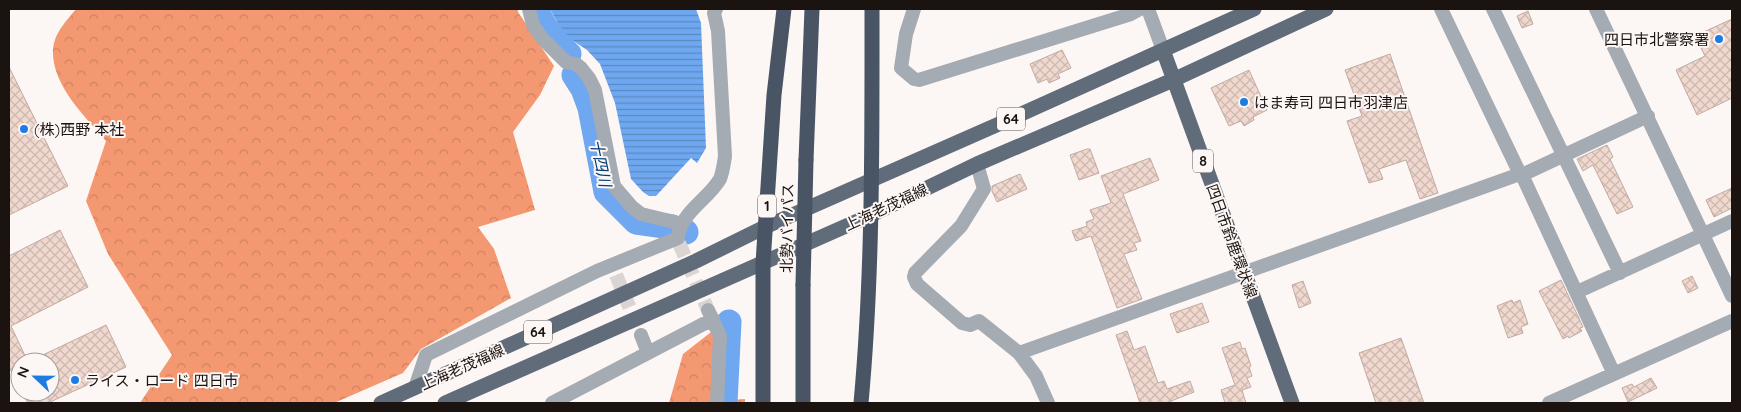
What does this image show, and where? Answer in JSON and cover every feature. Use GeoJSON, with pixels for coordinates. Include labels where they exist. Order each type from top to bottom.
{"type":"FeatureCollection","features":[{"type":"Feature","properties":{"kind":"highway","name":"1"},"geometry":{"type":"LineString","coordinates":[[763,403],[763,263],[774,95],[784,9]]}},
{"type":"Feature","properties":{"kind":"highway","name":"北勢バイパス"},"geometry":{"type":"LineString","coordinates":[[803,403],[806,160],[810,54],[814,9]]}},
{"type":"Feature","properties":{"kind":"highway"},"geometry":{"type":"LineString","coordinates":[[861,403],[868,332],[872,181],[872,9]]}},
{"type":"Feature","properties":{"kind":"main road","name":"上海老茂福線"},"geometry":{"type":"LineString","coordinates":[[381,403],[696,261],[765,227],[872,181],[1254,9]]}},
{"type":"Feature","properties":{"kind":"main road","name":"上海老茂福線"},"geometry":{"type":"LineString","coordinates":[[445,403],[763,263],[977,164],[1173,80],[1326,9]]}},
{"type":"Feature","properties":{"kind":"main road","name":"四日市鈴鹿環状線"},"geometry":{"type":"LineString","coordinates":[[1163,50],[1292,403]]}},
{"type":"Feature","properties":{"kind":"street"},"geometry":{"type":"LineString","coordinates":[[529,9],[533,25],[542,38],[566,62],[576,64],[581,68],[595,90],[614,186],[632,207],[641,214],[680,233]]}},
{"type":"Feature","properties":{"kind":"street"},"geometry":{"type":"LineString","coordinates":[[415,388],[426,355],[614,270],[680,233],[717,184],[723,172],[725,156],[718,31],[714,13],[716,9]]}},
{"type":"Feature","properties":{"kind":"street"},"geometry":{"type":"LineString","coordinates":[[914,9],[906,34],[901,68],[914,79],[919,80],[1131,14],[1140,9]]}},
{"type":"Feature","properties":{"kind":"street"},"geometry":{"type":"LineString","coordinates":[[1148,9],[1163,50]]}},
{"type":"Feature","properties":{"kind":"street"},"geometry":{"type":"LineString","coordinates":[[1440,9],[1577,292],[1614,374]]}},
{"type":"Feature","properties":{"kind":"street"},"geometry":{"type":"LineString","coordinates":[[1494,9],[1620,273]]}},
{"type":"Feature","properties":{"kind":"street"},"geometry":{"type":"LineString","coordinates":[[1596,9],[1732,296]]}},
{"type":"Feature","properties":{"kind":"street"},"geometry":{"type":"LineString","coordinates":[[1019,353],[1521,175],[1648,116]]}},
{"type":"Feature","properties":{"kind":"street"},"geometry":{"type":"LineString","coordinates":[[977,164],[984,190],[961,226],[915,273],[914,277],[917,284],[962,322],[970,325],[979,321],[1019,353],[1036,376],[1048,403]]}},
{"type":"Feature","properties":{"kind":"street"},"geometry":{"type":"LineString","coordinates":[[1577,292],[1732,221]]}},
{"type":"Feature","properties":{"kind":"street"},"geometry":{"type":"LineString","coordinates":[[552,403],[648,354],[711,314],[720,336],[717,403]]}},
{"type":"Feature","properties":{"kind":"street"},"geometry":{"type":"LineString","coordinates":[[1549,403],[1732,321]]}},
{"type":"Feature","properties":{"kind":"street"},"geometry":{"type":"LineString","coordinates":[[640,335],[648,354]]}},
{"type":"Feature","properties":{"kind":"green space"},"geometry":{"type":"Polygon","coordinates":[[[76,9],[518,9],[518,12],[554,66],[540,95],[513,132],[535,210],[478,227],[494,249],[511,298],[421,349],[403,373],[334,403],[140,403],[172,355],[108,254],[86,201],[106,141],[79,110],[63,87],[57,75],[53,49],[58,32],[76,9]]]}},
{"type":"Feature","properties":{"kind":"green space"},"geometry":{"type":"Polygon","coordinates":[[[724,322],[732,400],[745,399],[745,403],[669,403],[683,354],[724,322]]]}},
{"type":"Feature","properties":{"kind":"water"},"geometry":{"type":"Polygon","coordinates":[[[550,9],[696,9],[701,23],[706,148],[697,163],[691,158],[656,196],[649,196],[643,192],[631,179],[615,103],[600,64],[587,50],[569,38],[559,26],[550,9]]]}},
{"type":"Feature","properties":{"kind":"building"},"geometry":{"type":"Polygon","coordinates":[[[1528,11],[1533,24],[1522,28],[1517,16],[1528,11]]]}},
{"type":"Feature","properties":{"kind":"building"},"geometry":{"type":"Polygon","coordinates":[[[1732,19],[1732,98],[1697,115],[1676,70],[1705,56],[1695,36],[1732,19]]]}},
{"type":"Feature","properties":{"kind":"building"},"geometry":{"type":"Polygon","coordinates":[[[1062,50],[1071,68],[1058,74],[1060,78],[1049,83],[1047,79],[1038,83],[1030,64],[1062,50]]]}},
{"type":"Feature","properties":{"kind":"building"},"geometry":{"type":"Polygon","coordinates":[[[1390,54],[1438,193],[1420,199],[1406,160],[1379,169],[1383,179],[1369,183],[1347,121],[1362,116],[1345,70],[1390,54]]]}},
{"type":"Feature","properties":{"kind":"building","name":"(株)西野 本社"},"geometry":{"type":"Polygon","coordinates":[[[9,67],[68,186],[9,215],[9,67]]]}},
{"type":"Feature","properties":{"kind":"building"},"geometry":{"type":"Polygon","coordinates":[[[1249,70],[1267,110],[1253,117],[1254,120],[1244,126],[1241,121],[1229,126],[1211,88],[1249,70]]]}},
{"type":"Feature","properties":{"kind":"building"},"geometry":{"type":"Polygon","coordinates":[[[1607,145],[1613,157],[1610,159],[1633,207],[1617,214],[1593,165],[1583,171],[1577,159],[1607,145]]]}},
{"type":"Feature","properties":{"kind":"building"},"geometry":{"type":"Polygon","coordinates":[[[1090,149],[1099,173],[1079,180],[1070,155],[1090,149]]]}},
{"type":"Feature","properties":{"kind":"building"},"geometry":{"type":"Polygon","coordinates":[[[1150,158],[1159,180],[1123,194],[1141,241],[1134,243],[1137,250],[1124,254],[1142,299],[1117,308],[1091,236],[1076,241],[1072,231],[1087,226],[1086,222],[1094,219],[1090,210],[1111,203],[1101,176],[1150,158]]]}},
{"type":"Feature","properties":{"kind":"building"},"geometry":{"type":"Polygon","coordinates":[[[1020,174],[1027,189],[997,202],[992,186],[1020,174]]]}},
{"type":"Feature","properties":{"kind":"building"},"geometry":{"type":"Polygon","coordinates":[[[1732,188],[1732,208],[1714,217],[1706,200],[1732,188]]]}},
{"type":"Feature","properties":{"kind":"building"},"geometry":{"type":"Polygon","coordinates":[[[60,230],[88,287],[11,326],[23,352],[10,352],[9,371],[9,256],[60,230]]]}},
{"type":"Feature","properties":{"kind":"building"},"geometry":{"type":"Polygon","coordinates":[[[1692,276],[1698,288],[1688,293],[1682,281],[1692,276]]]}},
{"type":"Feature","properties":{"kind":"building"},"geometry":{"type":"Polygon","coordinates":[[[1561,280],[1583,327],[1580,328],[1582,331],[1563,339],[1539,291],[1561,280]]]}},
{"type":"Feature","properties":{"kind":"building"},"geometry":{"type":"Polygon","coordinates":[[[1303,281],[1311,303],[1299,308],[1292,285],[1303,281]]]}},
{"type":"Feature","properties":{"kind":"building"},"geometry":{"type":"Polygon","coordinates":[[[1512,300],[1513,303],[1520,300],[1528,324],[1521,327],[1523,333],[1508,338],[1497,306],[1512,300]]]}},
{"type":"Feature","properties":{"kind":"building"},"geometry":{"type":"Polygon","coordinates":[[[1202,303],[1209,322],[1177,333],[1170,314],[1202,303]]]}},
{"type":"Feature","properties":{"kind":"building","name":"ライス・ロード 四日市"},"geometry":{"type":"Polygon","coordinates":[[[106,325],[126,367],[60,397],[60,352],[49,352],[106,325]]]}},
{"type":"Feature","properties":{"kind":"building"},"geometry":{"type":"Polygon","coordinates":[[[1127,331],[1134,350],[1145,346],[1158,383],[1164,381],[1167,389],[1190,381],[1194,392],[1171,401],[1172,403],[1140,403],[1116,335],[1127,331]]]}},
{"type":"Feature","properties":{"kind":"building"},"geometry":{"type":"Polygon","coordinates":[[[1401,338],[1424,403],[1376,403],[1359,353],[1401,338]]]}},
{"type":"Feature","properties":{"kind":"building"},"geometry":{"type":"Polygon","coordinates":[[[1240,342],[1242,349],[1245,348],[1251,366],[1249,367],[1252,376],[1247,378],[1251,387],[1242,390],[1246,403],[1225,403],[1221,390],[1235,385],[1222,348],[1240,342]]]}},
{"type":"Feature","properties":{"kind":"building"},"geometry":{"type":"Polygon","coordinates":[[[1651,378],[1657,388],[1628,402],[1622,388],[1632,384],[1634,387],[1651,378]]]}},
{"type":"Feature","properties":{"kind":"building","name":"ライス・ロード 四日市"},"geometry":{"type":"Polygon","coordinates":[[[27,402],[50,402],[48,403],[27,402]]]}},
{"type":"Feature","properties":{"kind":"waterway","name":"十四川"},"geometry":{"type":"LineString","coordinates":[[537,9],[542,22],[569,54]]}},
{"type":"Feature","properties":{"kind":"waterway","name":"十四川"},"geometry":{"type":"LineString","coordinates":[[574,75],[583,89],[590,108],[606,192],[636,222],[672,227],[686,232]]}},
{"type":"Feature","properties":{"kind":"waterway","name":"十四川"},"geometry":{"type":"LineString","coordinates":[[725,403],[729,322]]}},
{"type":"Feature","properties":{"kind":"tunnel"},"geometry":{"type":"LineString","coordinates":[[679,243],[708,310]]}},
{"type":"Feature","properties":{"kind":"tunnel"},"geometry":{"type":"LineString","coordinates":[[616,275],[641,335]]}},
{"type":"Feature","properties":{"kind":"place","name":"四日市北警察署"},"geometry":{"type":"Point","coordinates":[1719,39]}},
{"type":"Feature","properties":{"kind":"place","name":"はま寿司 四日市羽津店"},"geometry":{"type":"Point","coordinates":[1244,102]}},
{"type":"Feature","properties":{"kind":"place","name":"(株)西野 本社"},"geometry":{"type":"Point","coordinates":[24,129]}},
{"type":"Feature","properties":{"kind":"place","name":"ライス・ロード 四日市"},"geometry":{"type":"Point","coordinates":[75,380]}}]}
